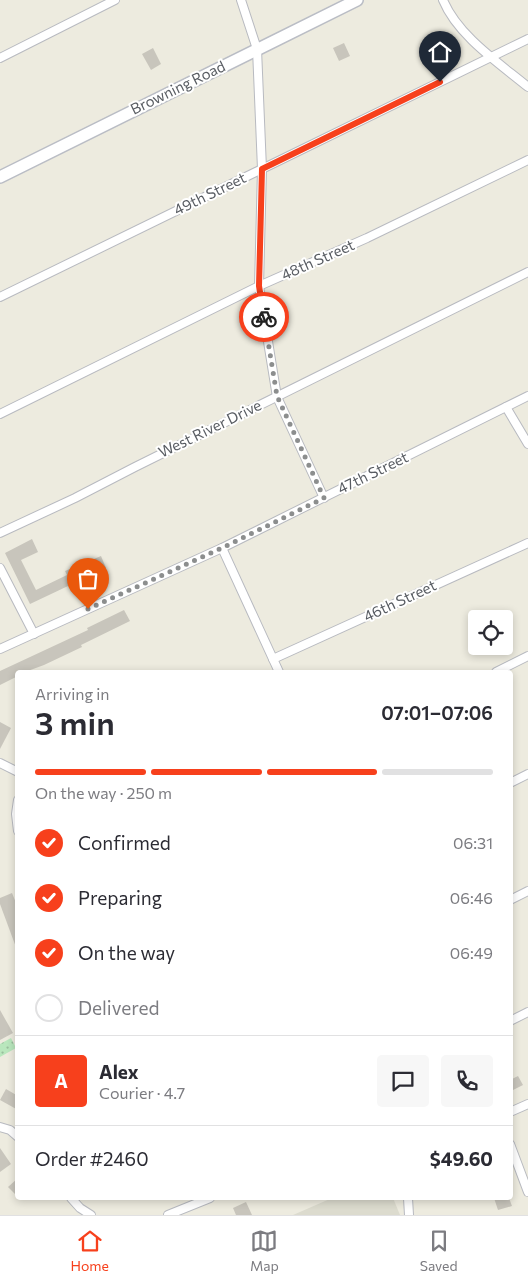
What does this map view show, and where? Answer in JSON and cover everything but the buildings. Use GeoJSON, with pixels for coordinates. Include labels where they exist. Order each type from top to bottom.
{"type":"FeatureCollection","features":[{"type":"Feature","properties":{"kind":"main road","name":"Browning Road"},"geometry":{"type":"LineString","coordinates":[[0,177],[357,0]]}},
{"type":"Feature","properties":{"kind":"street"},"geometry":{"type":"LineString","coordinates":[[0,58],[115,0]]}},
{"type":"Feature","properties":{"kind":"street"},"geometry":{"type":"LineString","coordinates":[[241,0],[257,49],[262,169],[259,286],[277,396],[324,498]]}},
{"type":"Feature","properties":{"kind":"street"},"geometry":{"type":"LineString","coordinates":[[442,0],[454,18],[481,50],[492,56],[528,88]]}},
{"type":"Feature","properties":{"kind":"street","name":"49th Street"},"geometry":{"type":"LineString","coordinates":[[0,297],[528,39]]}},
{"type":"Feature","properties":{"kind":"street","name":"48th Street"},"geometry":{"type":"LineString","coordinates":[[0,414],[259,286],[367,238],[528,160]]}},
{"type":"Feature","properties":{"kind":"street","name":"West River Drive"},"geometry":{"type":"LineString","coordinates":[[0,533],[75,498],[134,466],[528,272]]}},
{"type":"Feature","properties":{"kind":"street","name":"47th Street"},"geometry":{"type":"LineString","coordinates":[[0,649],[222,548],[528,396]]}},
{"type":"Feature","properties":{"kind":"street"},"geometry":{"type":"LineString","coordinates":[[506,408],[528,444]]}},
{"type":"Feature","properties":{"kind":"street","name":"46th Street"},"geometry":{"type":"LineString","coordinates":[[272,659],[528,543]]}},
{"type":"Feature","properties":{"kind":"street"},"geometry":{"type":"LineString","coordinates":[[222,548],[278,670]]}},
{"type":"Feature","properties":{"kind":"street"},"geometry":{"type":"LineString","coordinates":[[0,568],[34,634]]}},
{"type":"Feature","properties":{"kind":"street"},"geometry":{"type":"LineString","coordinates":[[500,670],[528,656]]}},
{"type":"Feature","properties":{"kind":"street"},"geometry":{"type":"LineString","coordinates":[[0,763],[15,770]]}},
{"type":"Feature","properties":{"kind":"street"},"geometry":{"type":"LineString","coordinates":[[513,782],[528,774]]}},
{"type":"Feature","properties":{"kind":"street"},"geometry":{"type":"LineString","coordinates":[[513,898],[528,891]]}},
{"type":"Feature","properties":{"kind":"street"},"geometry":{"type":"LineString","coordinates":[[513,1020],[528,1012]]}},
{"type":"Feature","properties":{"kind":"street"},"geometry":{"type":"LineString","coordinates":[[513,1111],[528,1104]]}},
{"type":"Feature","properties":{"kind":"street"},"geometry":{"type":"LineString","coordinates":[[0,1127],[10,1130],[15,1134]]}},
{"type":"Feature","properties":{"kind":"street"},"geometry":{"type":"LineString","coordinates":[[513,1152],[528,1192]]}},
{"type":"Feature","properties":{"kind":"street"},"geometry":{"type":"LineString","coordinates":[[73,1200],[80,1208],[91,1215]]}},
{"type":"Feature","properties":{"kind":"street"},"geometry":{"type":"LineString","coordinates":[[168,1215],[205,1200]]}},
{"type":"Feature","properties":{"kind":"street"},"geometry":{"type":"LineString","coordinates":[[408,1200],[409,1215]]}},
{"type":"Feature","properties":{"kind":"shaded area"},"geometry":{"type":"Polygon","coordinates":[[[327,1200],[394,1200],[400,1215],[293,1215],[327,1200]]]}},
{"type":"Feature","properties":{"kind":"green space"},"geometry":{"type":"Polygon","coordinates":[[[11,1038],[15,1049],[0,1057],[0,1044],[11,1038]]]}},
{"type":"Feature","properties":{"kind":"way so far"},"geometry":{"type":"LineString","coordinates":[[88,609],[222,548],[324,498],[277,396],[264,317]]}},
{"type":"Feature","properties":{"kind":"route"},"geometry":{"type":"LineString","coordinates":[[264,317],[259,286],[262,169],[440,82]]}}]}
